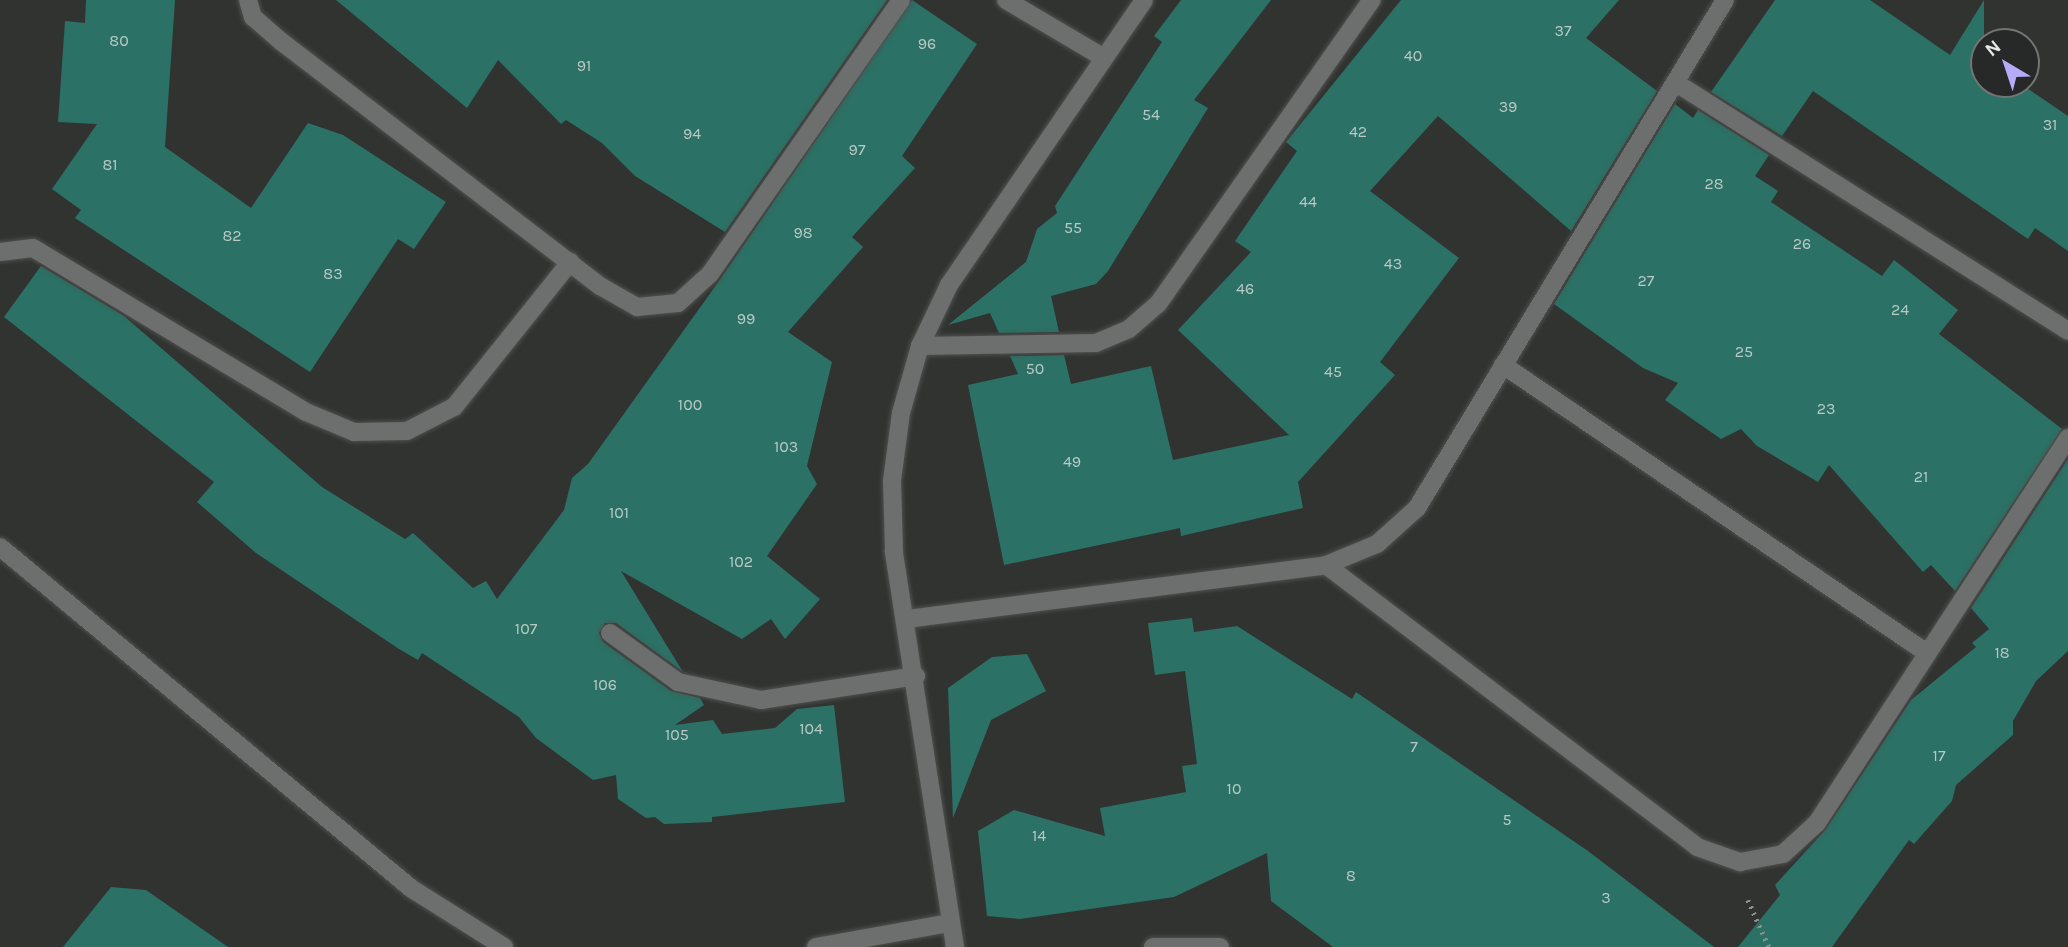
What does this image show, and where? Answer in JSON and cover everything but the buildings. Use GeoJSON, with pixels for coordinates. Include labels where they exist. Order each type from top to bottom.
{"type":"FeatureCollection","features":[{"type":"Feature","properties":{"kind":"street"},"geometry":{"type":"LineString","coordinates":[[248,0],[253,16],[282,42],[570,262],[636,307],[678,303],[710,274],[901,0]]}},
{"type":"Feature","properties":{"kind":"street"},"geometry":{"type":"LineString","coordinates":[[1006,0],[1104,58]]}},
{"type":"Feature","properties":{"kind":"street"},"geometry":{"type":"LineString","coordinates":[[955,947],[949,923],[916,676],[894,551],[892,481],[901,413],[920,346],[949,285],[1144,0]]}},
{"type":"Feature","properties":{"kind":"street"},"geometry":{"type":"LineString","coordinates":[[920,346],[1096,344],[1129,329],[1158,304],[1372,0]]}},
{"type":"Feature","properties":{"kind":"street"},"geometry":{"type":"LineString","coordinates":[[907,619],[1326,565],[1377,544],[1417,508],[1725,0]]}},
{"type":"Feature","properties":{"kind":"street"},"geometry":{"type":"LineString","coordinates":[[1676,83],[2068,331]]}},
{"type":"Feature","properties":{"kind":"street"},"geometry":{"type":"LineString","coordinates":[[0,252],[33,248],[306,412],[354,432],[407,431],[454,407],[570,262]]}},
{"type":"Feature","properties":{"kind":"street"},"geometry":{"type":"LineString","coordinates":[[1503,365],[1927,653]]}},
{"type":"Feature","properties":{"kind":"street"},"geometry":{"type":"LineString","coordinates":[[1326,565],[1697,847],[1740,862],[1783,853],[1817,823],[2068,439]]}},
{"type":"Feature","properties":{"kind":"street"},"geometry":{"type":"LineString","coordinates":[[0,547],[412,889],[504,947]]}},
{"type":"Feature","properties":{"kind":"street"},"geometry":{"type":"LineString","coordinates":[[610,633],[678,682],[761,699],[916,676]]}},
{"type":"Feature","properties":{"kind":"street"},"geometry":{"type":"LineString","coordinates":[[816,947],[949,923]]}},
{"type":"Feature","properties":{"kind":"street"},"geometry":{"type":"LineString","coordinates":[[1153,947],[1220,947]]}},
{"type":"Feature","properties":{"kind":"path"},"geometry":{"type":"LineString","coordinates":[[1740,862],[1750,908],[1769,947]]}}]}
